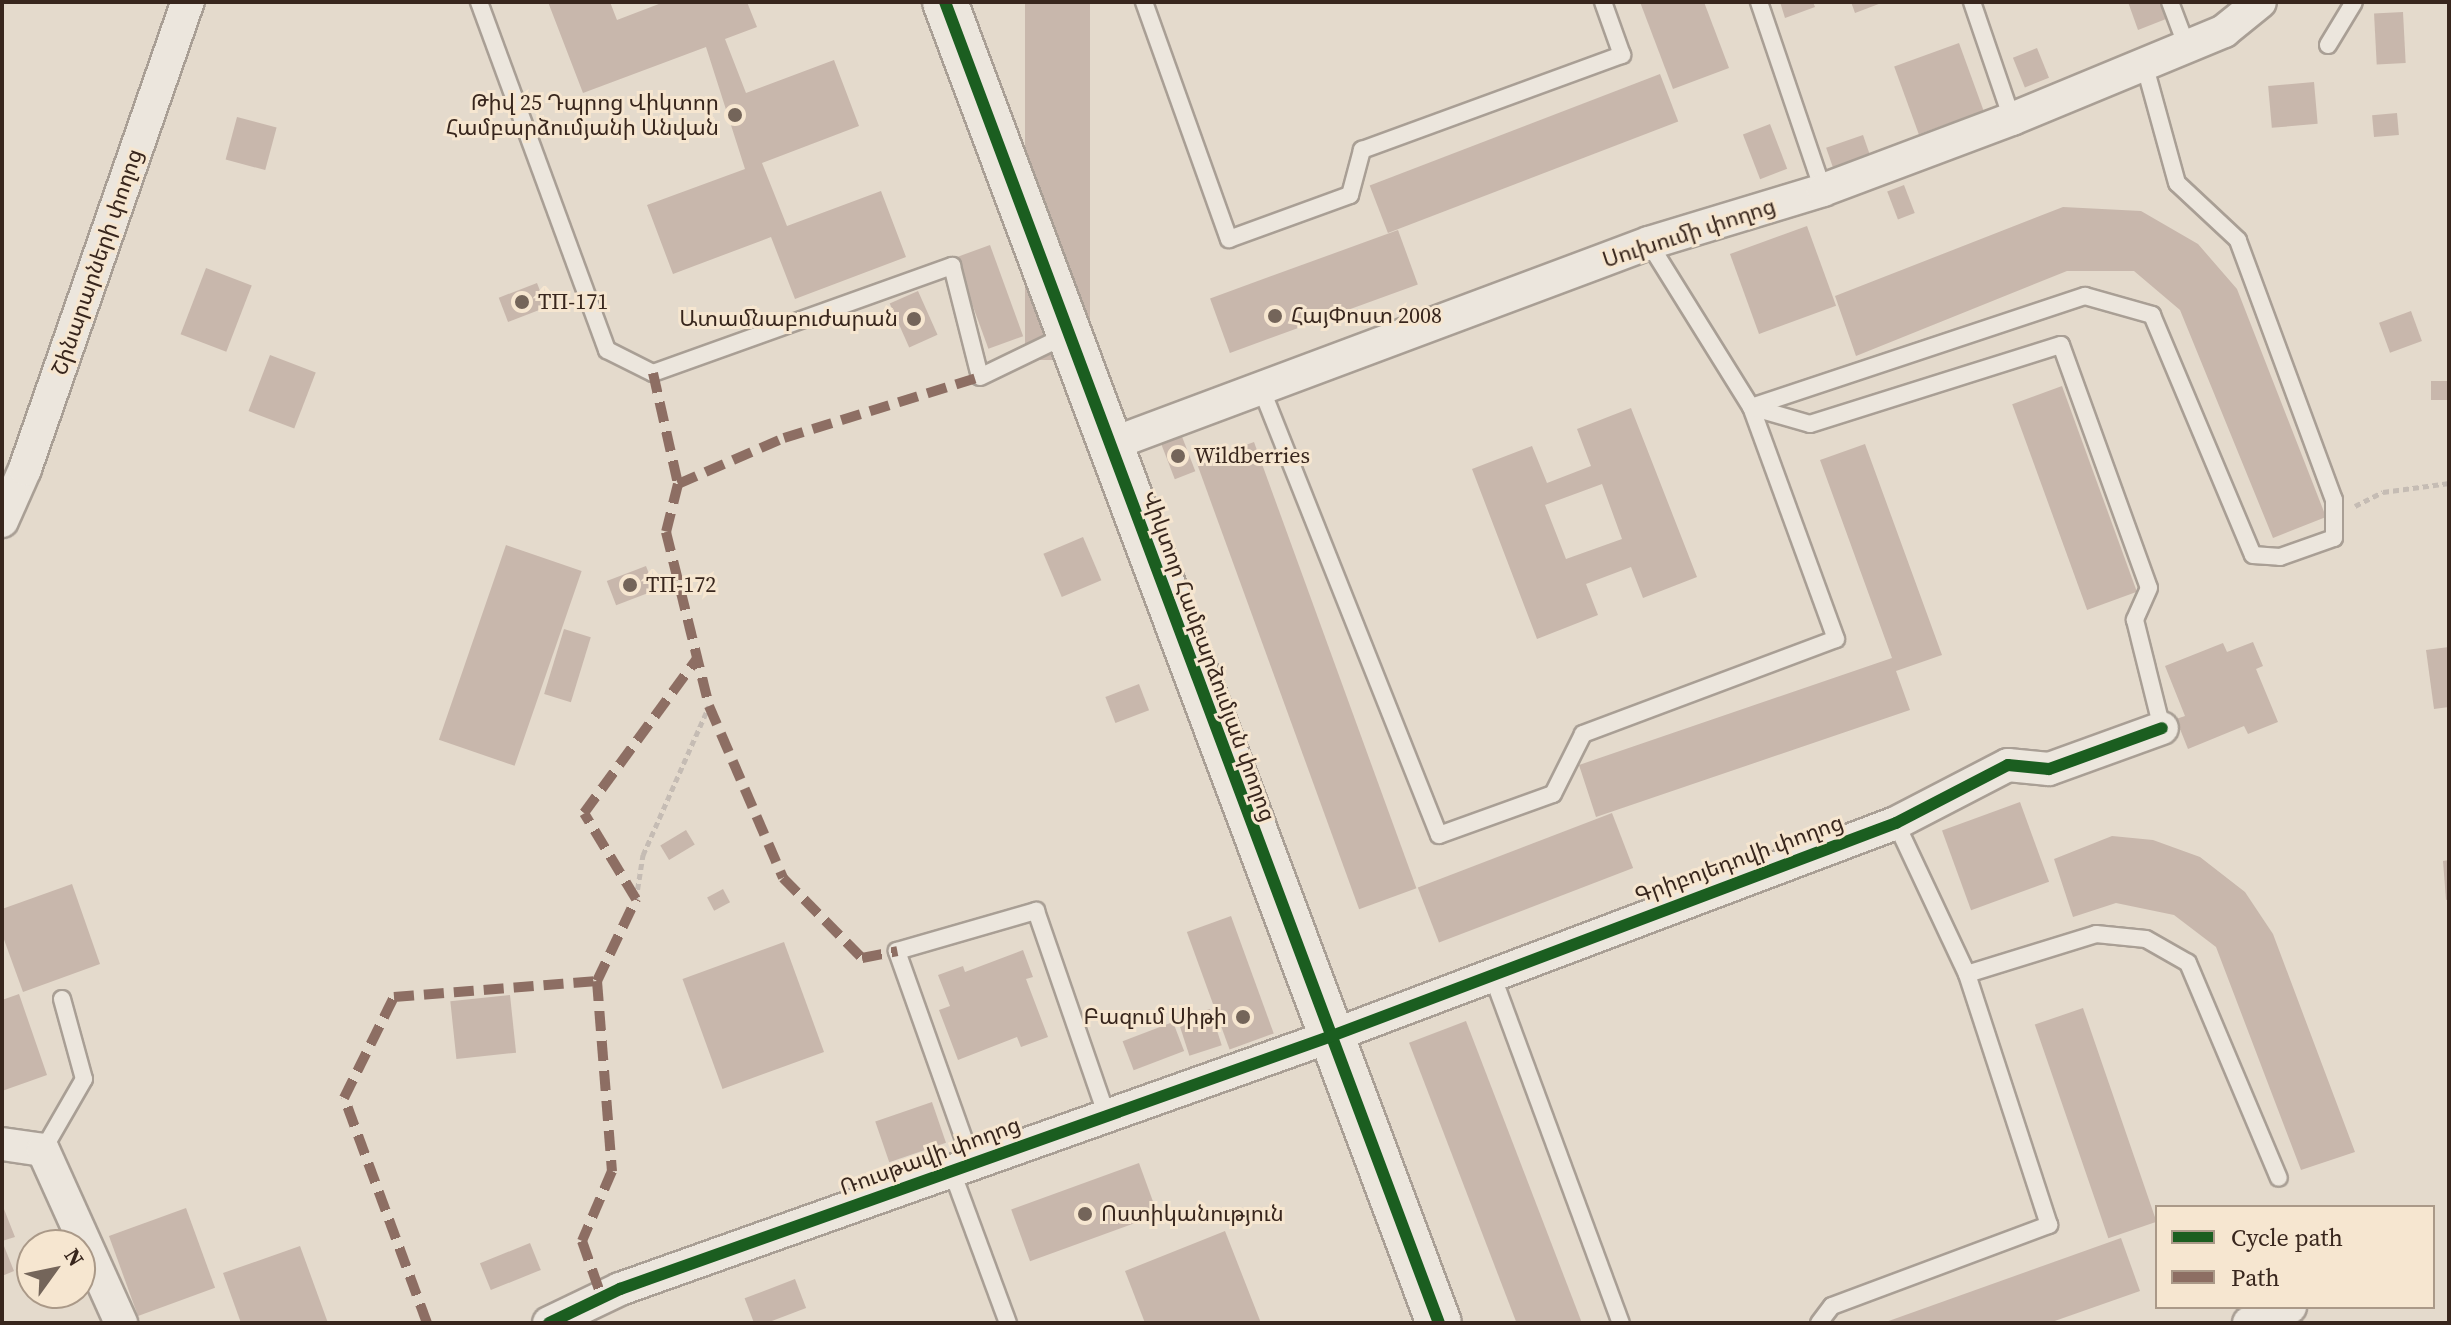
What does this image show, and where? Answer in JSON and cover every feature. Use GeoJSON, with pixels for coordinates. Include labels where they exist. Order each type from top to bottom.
{"type":"FeatureCollection","features":[{"type":"Feature","properties":{"kind":"street","name":"Շինարարների փողոց"},"geometry":{"type":"LineString","coordinates":[[2,521],[25,469],[188,2]]}},
{"type":"Feature","properties":{"kind":"street","name":"Վիկտոր Համբարձումյան փողոց"},"geometry":{"type":"LineString","coordinates":[[945,2],[1329,1037],[1439,1323]]}},
{"type":"Feature","properties":{"kind":"street","name":"Սուխումի փողոց"},"geometry":{"type":"LineString","coordinates":[[1109,445],[1649,243],[1823,190],[2012,119],[2145,67],[2224,31],[2260,2]]}},
{"type":"Feature","properties":{"kind":"street","name":"Գրիբոյեդովի փողոց"},"geometry":{"type":"LineString","coordinates":[[1329,1037],[1491,972],[1896,823],[2008,765],[2049,769],[2162,728]]}},
{"type":"Feature","properties":{"kind":"street","name":"Ռուսթավի փողոց"},"geometry":{"type":"LineString","coordinates":[[549,1323],[620,1289],[1106,1113],[1329,1037]]}},
{"type":"Feature","properties":{"kind":"street"},"geometry":{"type":"LineString","coordinates":[[2,1144],[43,1150],[121,1323]]}},
{"type":"Feature","properties":{"kind":"street"},"geometry":{"type":"LineString","coordinates":[[2249,1323],[2285,1309]]}},
{"type":"Feature","properties":{"kind":"lane"},"geometry":{"type":"LineString","coordinates":[[479,2],[607,350],[653,373],[952,266],[980,377],[1068,334]]}},
{"type":"Feature","properties":{"kind":"lane"},"geometry":{"type":"LineString","coordinates":[[1144,2],[1229,239],[1350,195],[1362,150],[1622,55],[1603,2]]}},
{"type":"Feature","properties":{"kind":"lane"},"geometry":{"type":"LineString","coordinates":[[1759,2],[1823,190]]}},
{"type":"Feature","properties":{"kind":"lane"},"geometry":{"type":"LineString","coordinates":[[1972,2],[2012,119]]}},
{"type":"Feature","properties":{"kind":"lane"},"geometry":{"type":"LineString","coordinates":[[2170,2],[2187,47]]}},
{"type":"Feature","properties":{"kind":"lane"},"geometry":{"type":"LineString","coordinates":[[2328,45],[2354,2]]}},
{"type":"Feature","properties":{"kind":"lane"},"geometry":{"type":"LineString","coordinates":[[1751,407],[2085,296],[2152,315],[2253,555],[2280,557],[2334,538],[2334,500],[2238,240],[2177,183],[2145,67]]}},
{"type":"Feature","properties":{"kind":"lane"},"geometry":{"type":"LineString","coordinates":[[1261,388],[1439,835],[1553,794],[1583,734],[1836,639],[1751,407],[1649,243]]}},
{"type":"Feature","properties":{"kind":"lane"},"geometry":{"type":"LineString","coordinates":[[1751,407],[1810,424],[2061,345],[2149,588],[2135,620],[2162,728]]}},
{"type":"Feature","properties":{"kind":"lane"},"geometry":{"type":"LineString","coordinates":[[1819,1323],[1832,1306],[2049,1225],[1967,974],[1896,823]]}},
{"type":"Feature","properties":{"kind":"lane"},"geometry":{"type":"LineString","coordinates":[[1008,1323],[897,951],[1036,911],[1106,1113]]}},
{"type":"Feature","properties":{"kind":"lane"},"geometry":{"type":"LineString","coordinates":[[1967,974],[2096,934],[2146,939],[2188,963],[2279,1178]]}},
{"type":"Feature","properties":{"kind":"lane"},"geometry":{"type":"LineString","coordinates":[[1491,972],[1621,1323]]}},
{"type":"Feature","properties":{"kind":"lane"},"geometry":{"type":"LineString","coordinates":[[43,1150],[84,1079],[62,999]]}},
{"type":"Feature","properties":{"kind":"path"},"geometry":{"type":"LineString","coordinates":[[2367,498],[2407,486],[2449,483]]}},
{"type":"Feature","properties":{"kind":"path"},"geometry":{"type":"LineString","coordinates":[[636,899],[643,855],[709,706]]}},
{"type":"Feature","properties":{"kind":"building"},"geometry":{"type":"Polygon","coordinates":[[[548,2],[610,2],[617,20],[664,2],[747,2],[757,27],[725,39],[746,93],[834,60],[859,126],[762,163],[787,226],[881,191],[906,257],[795,299],[771,237],[673,274],[647,205],[745,169],[706,47],[583,93],[548,2]]]}},
{"type":"Feature","properties":{"kind":"building"},"geometry":{"type":"Polygon","coordinates":[[[1025,2],[1090,2],[1090,360],[1025,360],[1025,2]]]}},
{"type":"Feature","properties":{"kind":"building"},"geometry":{"type":"Polygon","coordinates":[[[1640,2],[1704,2],[1729,68],[1673,89],[1640,2]]]}},
{"type":"Feature","properties":{"kind":"building"},"geometry":{"type":"Polygon","coordinates":[[[1780,2],[1813,2],[1815,7],[1785,18],[1780,2]]]}},
{"type":"Feature","properties":{"kind":"building"},"geometry":{"type":"Polygon","coordinates":[[[1851,2],[1884,2],[1855,13],[1851,2]]]}},
{"type":"Feature","properties":{"kind":"building"},"geometry":{"type":"Polygon","coordinates":[[[2128,2],[2160,2],[2166,19],[2138,30],[2128,2]]]}},
{"type":"Feature","properties":{"kind":"building"},"geometry":{"type":"Polygon","coordinates":[[[2403,12],[2406,63],[2377,64],[2374,14],[2403,12]]]}},
{"type":"Feature","properties":{"kind":"building"},"geometry":{"type":"Polygon","coordinates":[[[1959,43],[1984,111],[1919,134],[1894,67],[1959,43]]]}},
{"type":"Feature","properties":{"kind":"building"},"geometry":{"type":"Polygon","coordinates":[[[2037,48],[2049,78],[2025,87],[2013,58],[2037,48]]]}},
{"type":"Feature","properties":{"kind":"building"},"geometry":{"type":"Polygon","coordinates":[[[1660,74],[1678,122],[1388,233],[1370,185],[1660,74]]]}},
{"type":"Feature","properties":{"kind":"building"},"geometry":{"type":"Polygon","coordinates":[[[2314,82],[2318,124],[2272,128],[2268,86],[2314,82]]]}},
{"type":"Feature","properties":{"kind":"building"},"geometry":{"type":"Polygon","coordinates":[[[2397,113],[2399,135],[2374,137],[2372,115],[2397,113]]]}},
{"type":"Feature","properties":{"kind":"building"},"geometry":{"type":"Polygon","coordinates":[[[237,117],[277,128],[265,170],[226,160],[237,117]]]}},
{"type":"Feature","properties":{"kind":"building"},"geometry":{"type":"Polygon","coordinates":[[[1770,124],[1787,169],[1760,179],[1743,134],[1770,124]]]}},
{"type":"Feature","properties":{"kind":"building"},"geometry":{"type":"Polygon","coordinates":[[[1863,135],[1870,155],[1833,168],[1826,148],[1863,135]]]}},
{"type":"Feature","properties":{"kind":"building"},"geometry":{"type":"Polygon","coordinates":[[[1904,185],[1915,213],[1898,219],[1887,191],[1904,185]]]}},
{"type":"Feature","properties":{"kind":"building"},"geometry":{"type":"Polygon","coordinates":[[[2063,207],[2141,211],[2198,244],[2237,289],[2326,517],[2273,538],[2180,310],[2134,271],[2067,271],[1856,356],[1835,296],[2063,207]]]}},
{"type":"Feature","properties":{"kind":"building"},"geometry":{"type":"Polygon","coordinates":[[[1807,226],[1836,306],[1759,334],[1730,254],[1807,226]]]}},
{"type":"Feature","properties":{"kind":"building"},"geometry":{"type":"Polygon","coordinates":[[[1398,230],[1418,285],[1230,353],[1210,298],[1398,230]]]}},
{"type":"Feature","properties":{"kind":"building"},"geometry":{"type":"Polygon","coordinates":[[[990,245],[1023,336],[988,349],[955,258],[990,245]]]}},
{"type":"Feature","properties":{"kind":"building"},"geometry":{"type":"Polygon","coordinates":[[[206,268],[252,286],[226,352],[181,334],[206,268]]]}},
{"type":"Feature","properties":{"kind":"building","name":"ТП-171"},"geometry":{"type":"Polygon","coordinates":[[[537,283],[546,307],[508,322],[499,298],[537,283]]]}},
{"type":"Feature","properties":{"kind":"building","name":"Ատամնաբուժարան"},"geometry":{"type":"Polygon","coordinates":[[[918,291],[938,335],[909,347],[890,304],[918,291]]]}},
{"type":"Feature","properties":{"kind":"building"},"geometry":{"type":"Polygon","coordinates":[[[2411,311],[2422,341],[2390,353],[2379,323],[2411,311]]]}},
{"type":"Feature","properties":{"kind":"building"},"geometry":{"type":"Polygon","coordinates":[[[270,355],[316,373],[294,429],[248,411],[270,355]]]}},
{"type":"Feature","properties":{"kind":"building"},"geometry":{"type":"Polygon","coordinates":[[[2431,381],[2449,381],[2449,400],[2431,400],[2431,381]]]}},
{"type":"Feature","properties":{"kind":"building"},"geometry":{"type":"Polygon","coordinates":[[[2062,386],[2137,592],[2087,610],[2012,404],[2062,386]]]}},
{"type":"Feature","properties":{"kind":"building"},"geometry":{"type":"Polygon","coordinates":[[[1631,408],[1697,577],[1643,598],[1631,567],[1586,584],[1598,615],[1537,639],[1472,469],[1532,446],[1547,483],[1591,466],[1577,429],[1631,408]],[[1602,484],[1545,505],[1566,559],[1622,539],[1602,484]]]}},
{"type":"Feature","properties":{"kind":"building","name":"Wildberries"},"geometry":{"type":"Polygon","coordinates":[[[1181,434],[1195,471],[1175,479],[1160,442],[1181,434]]]}},
{"type":"Feature","properties":{"kind":"building"},"geometry":{"type":"Polygon","coordinates":[[[1254,442],[1416,888],[1359,909],[1197,463],[1254,442]]]}},
{"type":"Feature","properties":{"kind":"building"},"geometry":{"type":"Polygon","coordinates":[[[1865,444],[1942,655],[1896,671],[1910,710],[1596,817],[1579,765],[1892,658],[1820,460],[1865,444]]]}},
{"type":"Feature","properties":{"kind":"building"},"geometry":{"type":"Polygon","coordinates":[[[1083,537],[1101,580],[1062,597],[1043,554],[1083,537]]]}},
{"type":"Feature","properties":{"kind":"building"},"geometry":{"type":"Polygon","coordinates":[[[506,545],[582,571],[515,766],[439,740],[506,545]]]}},
{"type":"Feature","properties":{"kind":"building","name":"ТП-172"},"geometry":{"type":"Polygon","coordinates":[[[646,566],[655,590],[616,605],[607,581],[646,566]]]}},
{"type":"Feature","properties":{"kind":"building"},"geometry":{"type":"Polygon","coordinates":[[[564,629],[591,637],[571,702],[544,694],[564,629]]]}},
{"type":"Feature","properties":{"kind":"building"},"geometry":{"type":"Polygon","coordinates":[[[2253,642],[2263,666],[2256,669],[2278,722],[2248,734],[2244,726],[2188,749],[2176,719],[2185,716],[2165,666],[2223,643],[2227,652],[2253,642]]]}},
{"type":"Feature","properties":{"kind":"building"},"geometry":{"type":"Polygon","coordinates":[[[2449,647],[2449,707],[2434,709],[2426,650],[2449,647]]]}},
{"type":"Feature","properties":{"kind":"building"},"geometry":{"type":"Polygon","coordinates":[[[1139,684],[1149,710],[1115,723],[1105,697],[1139,684]]]}},
{"type":"Feature","properties":{"kind":"building"},"geometry":{"type":"Polygon","coordinates":[[[2020,802],[2049,882],[1971,910],[1942,830],[2020,802]]]}},
{"type":"Feature","properties":{"kind":"building"},"geometry":{"type":"Polygon","coordinates":[[[1612,813],[1633,868],[1439,943],[1418,888],[1612,813]]]}},
{"type":"Feature","properties":{"kind":"building"},"geometry":{"type":"Polygon","coordinates":[[[686,830],[695,845],[669,860],[660,845],[686,830]]]}},
{"type":"Feature","properties":{"kind":"building"},"geometry":{"type":"Polygon","coordinates":[[[2112,836],[2153,840],[2200,857],[2245,892],[2273,934],[2355,1152],[2301,1170],[2216,947],[2174,915],[2116,903],[2073,917],[2054,859],[2112,836]]]}},
{"type":"Feature","properties":{"kind":"building"},"geometry":{"type":"Polygon","coordinates":[[[2449,860],[2449,899],[2446,900],[2443,861],[2449,860]]]}},
{"type":"Feature","properties":{"kind":"building"},"geometry":{"type":"Polygon","coordinates":[[[72,884],[100,964],[23,992],[2,934],[2,909],[72,884]]]}},
{"type":"Feature","properties":{"kind":"building"},"geometry":{"type":"Polygon","coordinates":[[[723,889],[730,902],[714,911],[707,897],[723,889]]]}},
{"type":"Feature","properties":{"kind":"building"},"geometry":{"type":"Polygon","coordinates":[[[1231,916],[1274,1033],[1230,1050],[1187,932],[1231,916]]]}},
{"type":"Feature","properties":{"kind":"building"},"geometry":{"type":"Polygon","coordinates":[[[784,942],[824,1052],[723,1089],[683,979],[784,942]]]}},
{"type":"Feature","properties":{"kind":"building"},"geometry":{"type":"Polygon","coordinates":[[[1023,950],[1033,977],[1026,979],[1048,1037],[1021,1047],[1017,1037],[958,1060],[939,1010],[950,1006],[938,975],[963,966],[965,972],[1023,950]]]}},
{"type":"Feature","properties":{"kind":"building"},"geometry":{"type":"Polygon","coordinates":[[[19,994],[47,1075],[2,1091],[2,1000],[19,994]]]}},
{"type":"Feature","properties":{"kind":"building"},"geometry":{"type":"Polygon","coordinates":[[[510,995],[516,1053],[456,1059],[450,1001],[510,995]]]}},
{"type":"Feature","properties":{"kind":"building"},"geometry":{"type":"Polygon","coordinates":[[[2083,1008],[2155,1217],[2155,1222],[2108,1238],[2035,1025],[2083,1008]]]}},
{"type":"Feature","properties":{"kind":"building"},"geometry":{"type":"Polygon","coordinates":[[[1210,1009],[1222,1045],[1189,1056],[1178,1020],[1210,1009]]]}},
{"type":"Feature","properties":{"kind":"building"},"geometry":{"type":"Polygon","coordinates":[[[1466,1021],[1581,1322],[1517,1323],[1409,1043],[1466,1021]]]}},
{"type":"Feature","properties":{"kind":"building"},"geometry":{"type":"Polygon","coordinates":[[[1173,1022],[1184,1051],[1134,1070],[1123,1041],[1173,1022]]]}},
{"type":"Feature","properties":{"kind":"building"},"geometry":{"type":"Polygon","coordinates":[[[932,1102],[946,1143],[889,1162],[875,1122],[932,1102]]]}},
{"type":"Feature","properties":{"kind":"building","name":"Ոստիկանություն"},"geometry":{"type":"Polygon","coordinates":[[[1139,1163],[1158,1215],[1030,1261],[1011,1210],[1139,1163]]]}},
{"type":"Feature","properties":{"kind":"building"},"geometry":{"type":"Polygon","coordinates":[[[2,1204],[15,1237],[2,1241],[2,1204]]]}},
{"type":"Feature","properties":{"kind":"building"},"geometry":{"type":"Polygon","coordinates":[[[186,1208],[215,1288],[138,1316],[109,1236],[186,1208]]]}},
{"type":"Feature","properties":{"kind":"building"},"geometry":{"type":"Polygon","coordinates":[[[1225,1231],[1261,1323],[1145,1323],[1125,1271],[1225,1231]]]}},
{"type":"Feature","properties":{"kind":"building"},"geometry":{"type":"Polygon","coordinates":[[[2121,1238],[2140,1291],[2049,1323],[1883,1323],[2121,1238]]]}},
{"type":"Feature","properties":{"kind":"building"},"geometry":{"type":"Polygon","coordinates":[[[2,1241],[14,1271],[2,1276],[2,1241]]]}},
{"type":"Feature","properties":{"kind":"building"},"geometry":{"type":"Polygon","coordinates":[[[530,1243],[541,1270],[491,1290],[480,1263],[530,1243]]]}},
{"type":"Feature","properties":{"kind":"building"},"geometry":{"type":"Polygon","coordinates":[[[300,1246],[328,1323],[241,1323],[223,1273],[300,1246]]]}},
{"type":"Feature","properties":{"kind":"building"},"geometry":{"type":"Polygon","coordinates":[[[795,1279],[806,1308],[767,1323],[754,1323],[745,1298],[795,1279]]]}},
{"type":"Feature","properties":{"kind":"marked path"},"geometry":{"type":"LineString","coordinates":[[653,373],[678,484],[666,532],[709,706],[783,878],[862,958],[897,951]]}},
{"type":"Feature","properties":{"kind":"marked path"},"geometry":{"type":"LineString","coordinates":[[678,484],[784,438],[980,377]]}},
{"type":"Feature","properties":{"kind":"marked path"},"geometry":{"type":"LineString","coordinates":[[427,1323],[344,1098],[394,997],[597,981],[636,899],[584,813],[698,657]]}},
{"type":"Feature","properties":{"kind":"marked path"},"geometry":{"type":"LineString","coordinates":[[597,981],[612,1171],[582,1241],[602,1298]]}},
{"type":"Feature","properties":{"kind":"cycle path"},"geometry":{"type":"LineString","coordinates":[[945,2],[1439,1323]]}},
{"type":"Feature","properties":{"kind":"cycle path"},"geometry":{"type":"LineString","coordinates":[[549,1323],[620,1289],[1329,1037],[1896,823],[2008,765],[2049,769],[2162,728]]}},
{"type":"Feature","properties":{"kind":"place","name":"Թիվ 25 Դպրոց Վիկտոր Համբարձումյանի Անվան"},"geometry":{"type":"Point","coordinates":[735,115]}},
{"type":"Feature","properties":{"kind":"place","name":"ТП-171"},"geometry":{"type":"Point","coordinates":[522,302]}},
{"type":"Feature","properties":{"kind":"place","name":"ՀայՓոստ 2008"},"geometry":{"type":"Point","coordinates":[1275,316]}},
{"type":"Feature","properties":{"kind":"place","name":"Ատամնաբուժարան"},"geometry":{"type":"Point","coordinates":[914,319]}},
{"type":"Feature","properties":{"kind":"place","name":"Wildberries"},"geometry":{"type":"Point","coordinates":[1178,456]}},
{"type":"Feature","properties":{"kind":"place","name":"ТП-172"},"geometry":{"type":"Point","coordinates":[630,585]}},
{"type":"Feature","properties":{"kind":"place","name":"Բազում Սիթի"},"geometry":{"type":"Point","coordinates":[1243,1017]}},
{"type":"Feature","properties":{"kind":"place","name":"Ոստիկանություն"},"geometry":{"type":"Point","coordinates":[1085,1214]}}]}
